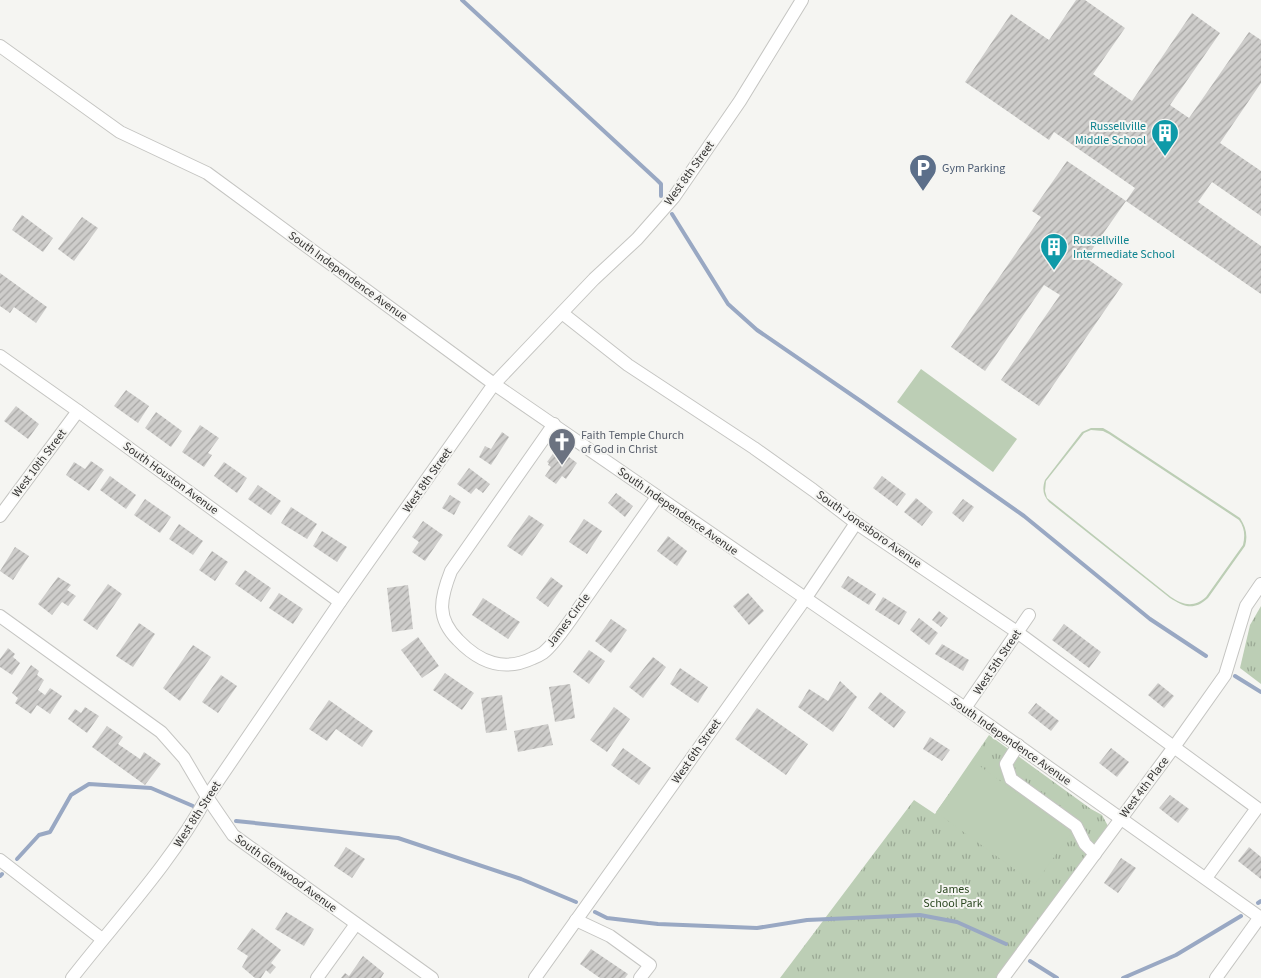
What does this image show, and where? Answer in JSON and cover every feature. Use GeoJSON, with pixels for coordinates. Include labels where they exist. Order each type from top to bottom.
{"type":"FeatureCollection","features":[{"type":"Feature","properties":{"kind":"street","name":"West 8th Street"},"geometry":{"type":"LineString","coordinates":[[72,978],[196,819],[208,797],[340,602],[494,384],[594,279],[637,239],[674,197],[740,102],[802,0]]}},
{"type":"Feature","properties":{"kind":"street","name":"South Independence Avenue"},"geometry":{"type":"LineString","coordinates":[[0,46],[120,132],[207,173],[494,384],[965,708],[1261,918]]}},
{"type":"Feature","properties":{"kind":"street","name":"South Jonesboro Avenue"},"geometry":{"type":"LineString","coordinates":[[562,313],[628,365],[782,468],[856,523],[1017,632],[1174,747]]}},
{"type":"Feature","properties":{"kind":"street","name":"South Houston Avenue"},"geometry":{"type":"LineString","coordinates":[[0,356],[340,602]]}},
{"type":"Feature","properties":{"kind":"street","name":"West 10th Street"},"geometry":{"type":"LineString","coordinates":[[0,516],[78,411]]}},
{"type":"Feature","properties":{"kind":"street","name":"James Circle"},"geometry":{"type":"LineString","coordinates":[[554,424],[451,571],[444,589],[441,602],[444,623],[457,640],[473,654],[493,664],[511,666],[526,662],[543,654],[565,628],[657,497]]}},
{"type":"Feature","properties":{"kind":"street","name":"West 6th Street"},"geometry":{"type":"LineString","coordinates":[[535,978],[805,599],[856,523]]}},
{"type":"Feature","properties":{"kind":"street","name":"West 4th Place"},"geometry":{"type":"LineString","coordinates":[[1003,978],[1174,747],[1224,675],[1246,606],[1261,584]]}},
{"type":"Feature","properties":{"kind":"street","name":"West 5th Street"},"geometry":{"type":"LineString","coordinates":[[965,708],[1029,615]]}},
{"type":"Feature","properties":{"kind":"street","name":"South Glenwood Avenue"},"geometry":{"type":"LineString","coordinates":[[0,616],[160,732],[184,758],[233,835],[432,978]]}},
{"type":"Feature","properties":{"kind":"street"},"geometry":{"type":"LineString","coordinates":[[1018,746],[1006,764],[1011,779],[1076,826],[1085,844],[1095,854]]}},
{"type":"Feature","properties":{"kind":"street"},"geometry":{"type":"LineString","coordinates":[[1174,747],[1257,808],[1206,878]]}},
{"type":"Feature","properties":{"kind":"street"},"geometry":{"type":"LineString","coordinates":[[0,860],[102,939]]}},
{"type":"Feature","properties":{"kind":"street"},"geometry":{"type":"LineString","coordinates":[[1216,978],[1261,918]]}},
{"type":"Feature","properties":{"kind":"street"},"geometry":{"type":"LineString","coordinates":[[576,920],[610,936],[650,965],[640,978]]}},
{"type":"Feature","properties":{"kind":"street"},"geometry":{"type":"LineString","coordinates":[[317,978],[356,924]]}},
{"type":"Feature","properties":{"kind":"green space"},"geometry":{"type":"Polygon","coordinates":[[[921,369],[1017,439],[993,472],[897,402],[921,369]]]}},
{"type":"Feature","properties":{"kind":"green space"},"geometry":{"type":"Polygon","coordinates":[[[1091,428],[1103,428],[1240,518],[1246,532],[1245,546],[1208,598],[1203,602],[1198,605],[1189,606],[1180,604],[1170,598],[1049,502],[1044,494],[1045,480],[1082,432],[1091,428]],[[1091,430],[1084,433],[1046,481],[1045,491],[1047,498],[1171,597],[1188,604],[1197,603],[1206,597],[1243,545],[1244,532],[1241,523],[1103,431],[1091,430]]]}},
{"type":"Feature","properties":{"kind":"green space"},"geometry":{"type":"Polygon","coordinates":[[[1261,606],[1261,684],[1240,668],[1250,625],[1261,606]]]}},
{"type":"Feature","properties":{"kind":"green space","name":"James School Park"},"geometry":{"type":"Polygon","coordinates":[[[989,735],[1102,815],[1108,826],[996,978],[780,978],[914,800],[935,814],[989,735]]]}},
{"type":"Feature","properties":{"kind":"green space"},"geometry":{"type":"Polygon","coordinates":[[[973,761],[1071,833],[1035,884],[936,812],[973,761]]]}},
{"type":"Feature","properties":{"kind":"building","name":"Russellville Middle School"},"geometry":{"type":"Polygon","coordinates":[[[1076,0],[1085,0],[1125,28],[1093,74],[1132,101],[1192,13],[1220,33],[1170,105],[1189,118],[1249,32],[1261,40],[1261,83],[1220,143],[1261,171],[1261,216],[1212,182],[1198,202],[1261,246],[1261,294],[1126,201],[1135,188],[1054,132],[1049,140],[965,82],[1011,14],[1049,40],[1076,0]]]}},
{"type":"Feature","properties":{"kind":"building","name":"Russellville Intermediate School"},"geometry":{"type":"Polygon","coordinates":[[[1067,161],[1126,201],[1086,258],[1123,284],[1039,406],[1001,380],[1060,295],[1044,285],[985,371],[951,347],[1041,217],[1032,211],[1067,161]]]}},
{"type":"Feature","properties":{"kind":"building"},"geometry":{"type":"Polygon","coordinates":[[[22,215],[53,238],[43,252],[12,230],[22,215]]]}},
{"type":"Feature","properties":{"kind":"building"},"geometry":{"type":"Polygon","coordinates":[[[82,217],[98,228],[74,261],[58,249],[82,217]]]}},
{"type":"Feature","properties":{"kind":"building"},"geometry":{"type":"Polygon","coordinates":[[[0,273],[47,307],[36,323],[14,307],[10,313],[0,306],[0,273]]]}},
{"type":"Feature","properties":{"kind":"building"},"geometry":{"type":"Polygon","coordinates":[[[126,390],[149,406],[138,423],[114,406],[126,390]]]}},
{"type":"Feature","properties":{"kind":"building"},"geometry":{"type":"Polygon","coordinates":[[[16,406],[39,424],[28,439],[4,421],[16,406]]]}},
{"type":"Feature","properties":{"kind":"building"},"geometry":{"type":"Polygon","coordinates":[[[156,412],[182,431],[171,447],[145,428],[156,412]]]}},
{"type":"Feature","properties":{"kind":"building"},"geometry":{"type":"Polygon","coordinates":[[[200,425],[219,438],[208,453],[212,455],[204,467],[182,452],[200,425]]]}},
{"type":"Feature","properties":{"kind":"building"},"geometry":{"type":"Polygon","coordinates":[[[502,432],[509,437],[491,465],[479,457],[485,446],[491,449],[502,432]]]}},
{"type":"Feature","properties":{"kind":"building","name":"Faith Temple Church of God in Christ"},"geometry":{"type":"Polygon","coordinates":[[[557,448],[577,463],[566,479],[562,476],[556,484],[545,476],[551,467],[547,462],[557,448]]]}},
{"type":"Feature","properties":{"kind":"building"},"geometry":{"type":"Polygon","coordinates":[[[91,461],[104,470],[89,491],[66,475],[74,462],[85,469],[91,461]]]}},
{"type":"Feature","properties":{"kind":"building"},"geometry":{"type":"Polygon","coordinates":[[[224,462],[247,478],[237,493],[214,476],[224,462]]]}},
{"type":"Feature","properties":{"kind":"building"},"geometry":{"type":"Polygon","coordinates":[[[469,468],[490,484],[483,493],[476,488],[471,494],[457,484],[469,468]]]}},
{"type":"Feature","properties":{"kind":"building"},"geometry":{"type":"Polygon","coordinates":[[[110,476],[136,495],[126,509],[100,490],[110,476]]]}},
{"type":"Feature","properties":{"kind":"building"},"geometry":{"type":"Polygon","coordinates":[[[882,476],[906,494],[897,506],[873,488],[882,476]]]}},
{"type":"Feature","properties":{"kind":"building"},"geometry":{"type":"Polygon","coordinates":[[[258,485],[281,501],[271,515],[248,499],[258,485]]]}},
{"type":"Feature","properties":{"kind":"building"},"geometry":{"type":"Polygon","coordinates":[[[616,493],[633,506],[625,517],[608,503],[616,493]]]}},
{"type":"Feature","properties":{"kind":"building"},"geometry":{"type":"Polygon","coordinates":[[[450,495],[461,502],[454,515],[442,508],[450,495]]]}},
{"type":"Feature","properties":{"kind":"building"},"geometry":{"type":"Polygon","coordinates":[[[916,498],[933,512],[922,526],[904,512],[916,498]]]}},
{"type":"Feature","properties":{"kind":"building"},"geometry":{"type":"Polygon","coordinates":[[[145,499],[171,517],[160,533],[134,515],[145,499]]]}},
{"type":"Feature","properties":{"kind":"building"},"geometry":{"type":"Polygon","coordinates":[[[963,499],[974,507],[963,522],[952,513],[963,499]]]}},
{"type":"Feature","properties":{"kind":"building"},"geometry":{"type":"Polygon","coordinates":[[[291,507],[317,524],[307,539],[281,523],[291,507]]]}},
{"type":"Feature","properties":{"kind":"building"},"geometry":{"type":"Polygon","coordinates":[[[529,515],[544,525],[522,556],[507,546],[529,515]]]}},
{"type":"Feature","properties":{"kind":"building"},"geometry":{"type":"Polygon","coordinates":[[[584,519],[602,531],[587,554],[569,542],[584,519]]]}},
{"type":"Feature","properties":{"kind":"building"},"geometry":{"type":"Polygon","coordinates":[[[423,521],[443,535],[425,561],[412,552],[419,542],[412,537],[423,521]]]}},
{"type":"Feature","properties":{"kind":"building"},"geometry":{"type":"Polygon","coordinates":[[[179,524],[203,541],[193,555],[169,539],[179,524]]]}},
{"type":"Feature","properties":{"kind":"building"},"geometry":{"type":"Polygon","coordinates":[[[322,531],[347,547],[337,562],[313,546],[322,531]]]}},
{"type":"Feature","properties":{"kind":"building"},"geometry":{"type":"Polygon","coordinates":[[[668,536],[687,551],[677,566],[657,551],[668,536]]]}},
{"type":"Feature","properties":{"kind":"building"},"geometry":{"type":"Polygon","coordinates":[[[15,547],[29,556],[13,580],[0,571],[15,547]]]}},
{"type":"Feature","properties":{"kind":"building"},"geometry":{"type":"Polygon","coordinates":[[[212,551],[228,562],[215,581],[199,570],[212,551]]]}},
{"type":"Feature","properties":{"kind":"building"},"geometry":{"type":"Polygon","coordinates":[[[245,570],[271,588],[261,602],[235,584],[245,570]]]}},
{"type":"Feature","properties":{"kind":"building"},"geometry":{"type":"Polygon","coordinates":[[[848,576],[876,594],[869,605],[841,587],[848,576]]]}},
{"type":"Feature","properties":{"kind":"building"},"geometry":{"type":"Polygon","coordinates":[[[58,577],[71,585],[67,590],[76,596],[68,606],[62,602],[52,615],[38,604],[58,577]]]}},
{"type":"Feature","properties":{"kind":"building"},"geometry":{"type":"Polygon","coordinates":[[[551,577],[563,586],[548,607],[536,598],[551,577]]]}},
{"type":"Feature","properties":{"kind":"building"},"geometry":{"type":"Polygon","coordinates":[[[108,584],[122,594],[97,630],[83,620],[108,584]]]}},
{"type":"Feature","properties":{"kind":"building"},"geometry":{"type":"Polygon","coordinates":[[[408,585],[413,629],[392,632],[387,588],[408,585]]]}},
{"type":"Feature","properties":{"kind":"building"},"geometry":{"type":"Polygon","coordinates":[[[279,593],[303,609],[293,624],[269,608],[279,593]]]}},
{"type":"Feature","properties":{"kind":"building"},"geometry":{"type":"Polygon","coordinates":[[[748,593],[764,611],[749,625],[733,606],[748,593]]]}},
{"type":"Feature","properties":{"kind":"building"},"geometry":{"type":"Polygon","coordinates":[[[883,597],[907,612],[899,625],[875,610],[883,597]]]}},
{"type":"Feature","properties":{"kind":"building"},"geometry":{"type":"Polygon","coordinates":[[[483,598],[520,622],[508,639],[472,615],[483,598]]]}},
{"type":"Feature","properties":{"kind":"building"},"geometry":{"type":"Polygon","coordinates":[[[939,611],[948,618],[941,627],[932,620],[939,611]]]}},
{"type":"Feature","properties":{"kind":"building"},"geometry":{"type":"Polygon","coordinates":[[[919,618],[938,633],[929,645],[910,630],[919,618]]]}},
{"type":"Feature","properties":{"kind":"building"},"geometry":{"type":"Polygon","coordinates":[[[611,619],[627,630],[611,653],[595,641],[611,619]]]}},
{"type":"Feature","properties":{"kind":"building"},"geometry":{"type":"Polygon","coordinates":[[[139,623],[155,634],[133,667],[116,656],[139,623]]]}},
{"type":"Feature","properties":{"kind":"building"},"geometry":{"type":"Polygon","coordinates":[[[1064,624],[1101,652],[1089,668],[1052,640],[1064,624]]]}},
{"type":"Feature","properties":{"kind":"building"},"geometry":{"type":"Polygon","coordinates":[[[418,637],[439,666],[422,678],[401,650],[418,637]]]}},
{"type":"Feature","properties":{"kind":"building"},"geometry":{"type":"Polygon","coordinates":[[[942,644],[969,660],[963,671],[935,654],[942,644]]]}},
{"type":"Feature","properties":{"kind":"building"},"geometry":{"type":"Polygon","coordinates":[[[193,645],[211,657],[180,701],[163,688],[193,645]]]}},
{"type":"Feature","properties":{"kind":"building"},"geometry":{"type":"Polygon","coordinates":[[[8,648],[15,654],[13,657],[20,663],[12,675],[0,667],[0,659],[8,648]]]}},
{"type":"Feature","properties":{"kind":"building"},"geometry":{"type":"Polygon","coordinates":[[[589,650],[605,661],[589,684],[573,672],[589,650]]]}},
{"type":"Feature","properties":{"kind":"building"},"geometry":{"type":"Polygon","coordinates":[[[653,657],[666,667],[643,698],[629,687],[653,657]]]}},
{"type":"Feature","properties":{"kind":"building"},"geometry":{"type":"Polygon","coordinates":[[[31,665],[39,671],[37,675],[44,680],[38,690],[45,695],[50,688],[62,696],[50,714],[37,705],[31,714],[15,703],[18,698],[12,693],[31,665]]]}},
{"type":"Feature","properties":{"kind":"building"},"geometry":{"type":"Polygon","coordinates":[[[680,668],[708,687],[698,703],[670,684],[680,668]]]}},
{"type":"Feature","properties":{"kind":"building"},"geometry":{"type":"Polygon","coordinates":[[[445,673],[474,693],[462,710],[433,690],[445,673]]]}},
{"type":"Feature","properties":{"kind":"building"},"geometry":{"type":"Polygon","coordinates":[[[221,675],[237,686],[218,713],[202,702],[221,675]]]}},
{"type":"Feature","properties":{"kind":"building"},"geometry":{"type":"Polygon","coordinates":[[[840,681],[857,697],[833,732],[798,707],[809,689],[828,701],[840,681]]]}},
{"type":"Feature","properties":{"kind":"building"},"geometry":{"type":"Polygon","coordinates":[[[1158,683],[1174,696],[1164,708],[1148,695],[1158,683]]]}},
{"type":"Feature","properties":{"kind":"building"},"geometry":{"type":"Polygon","coordinates":[[[570,684],[575,718],[555,722],[549,687],[570,684]]]}},
{"type":"Feature","properties":{"kind":"building"},"geometry":{"type":"Polygon","coordinates":[[[880,692],[906,712],[894,728],[868,708],[880,692]]]}},
{"type":"Feature","properties":{"kind":"building"},"geometry":{"type":"Polygon","coordinates":[[[502,695],[507,730],[486,733],[481,698],[502,695]]]}},
{"type":"Feature","properties":{"kind":"building"},"geometry":{"type":"Polygon","coordinates":[[[329,700],[373,731],[362,747],[336,729],[327,741],[309,729],[329,700]]]}},
{"type":"Feature","properties":{"kind":"building"},"geometry":{"type":"Polygon","coordinates":[[[1036,703],[1059,721],[1051,731],[1028,713],[1036,703]]]}},
{"type":"Feature","properties":{"kind":"building"},"geometry":{"type":"Polygon","coordinates":[[[85,707],[99,716],[87,733],[68,719],[75,709],[81,713],[85,707]]]}},
{"type":"Feature","properties":{"kind":"building"},"geometry":{"type":"Polygon","coordinates":[[[614,707],[630,719],[607,752],[590,740],[614,707]]]}},
{"type":"Feature","properties":{"kind":"building"},"geometry":{"type":"Polygon","coordinates":[[[757,708],[808,744],[786,775],[735,739],[757,708]]]}},
{"type":"Feature","properties":{"kind":"building"},"geometry":{"type":"Polygon","coordinates":[[[548,724],[553,745],[518,752],[514,731],[548,724]]]}},
{"type":"Feature","properties":{"kind":"building"},"geometry":{"type":"Polygon","coordinates":[[[107,726],[123,737],[118,744],[140,759],[144,752],[161,764],[145,785],[92,747],[107,726]]]}},
{"type":"Feature","properties":{"kind":"building"},"geometry":{"type":"Polygon","coordinates":[[[930,737],[950,750],[942,761],[923,749],[930,737]]]}},
{"type":"Feature","properties":{"kind":"building"},"geometry":{"type":"Polygon","coordinates":[[[623,748],[651,768],[639,785],[611,765],[623,748]]]}},
{"type":"Feature","properties":{"kind":"building"},"geometry":{"type":"Polygon","coordinates":[[[1111,748],[1129,762],[1117,777],[1099,763],[1111,748]]]}},
{"type":"Feature","properties":{"kind":"building"},"geometry":{"type":"Polygon","coordinates":[[[1170,795],[1189,809],[1178,823],[1159,808],[1170,795]]]}},
{"type":"Feature","properties":{"kind":"building"},"geometry":{"type":"Polygon","coordinates":[[[346,847],[365,859],[352,878],[334,866],[346,847]]]}},
{"type":"Feature","properties":{"kind":"building"},"geometry":{"type":"Polygon","coordinates":[[[1249,847],[1261,857],[1261,879],[1238,861],[1249,847]]]}},
{"type":"Feature","properties":{"kind":"building"},"geometry":{"type":"Polygon","coordinates":[[[1121,858],[1136,868],[1118,893],[1104,883],[1121,858]]]}},
{"type":"Feature","properties":{"kind":"building"},"geometry":{"type":"Polygon","coordinates":[[[286,912],[314,929],[304,946],[275,929],[286,912]]]}},
{"type":"Feature","properties":{"kind":"building"},"geometry":{"type":"Polygon","coordinates":[[[252,928],[281,950],[271,963],[276,967],[270,974],[266,970],[261,978],[255,978],[242,967],[248,956],[237,949],[252,928]]]}},
{"type":"Feature","properties":{"kind":"building"},"geometry":{"type":"Polygon","coordinates":[[[591,949],[628,974],[625,978],[600,978],[580,964],[591,949]]]}},
{"type":"Feature","properties":{"kind":"building"},"geometry":{"type":"Polygon","coordinates":[[[363,956],[384,973],[381,978],[341,978],[345,973],[349,976],[363,956]]]}},
{"type":"Feature","properties":{"kind":"waterway"},"geometry":{"type":"LineString","coordinates":[[462,0],[657,180],[661,184],[661,196]]}},
{"type":"Feature","properties":{"kind":"waterway"},"geometry":{"type":"LineString","coordinates":[[672,214],[728,304],[757,330],[1024,516],[1150,619],[1206,656]]}},
{"type":"Feature","properties":{"kind":"waterway"},"geometry":{"type":"LineString","coordinates":[[1235,676],[1261,692]]}},
{"type":"Feature","properties":{"kind":"waterway"},"geometry":{"type":"LineString","coordinates":[[17,859],[39,835],[50,832],[71,795],[89,784],[151,788],[193,806]]}},
{"type":"Feature","properties":{"kind":"waterway"},"geometry":{"type":"LineString","coordinates":[[236,821],[398,838],[521,879],[576,902]]}},
{"type":"Feature","properties":{"kind":"waterway"},"geometry":{"type":"LineString","coordinates":[[595,912],[607,918],[658,924],[757,928],[807,920],[920,915],[957,922],[1006,944]]}},
{"type":"Feature","properties":{"kind":"waterway"},"geometry":{"type":"LineString","coordinates":[[1123,978],[1176,955],[1241,916]]}},
{"type":"Feature","properties":{"kind":"waterway"},"geometry":{"type":"LineString","coordinates":[[1030,961],[1057,978]]}},
{"type":"Feature","properties":{"kind":"place","name":"Russellville Middle School"},"geometry":{"type":"Point","coordinates":[1165,157]}},
{"type":"Feature","properties":{"kind":"place","name":"Gym Parking"},"geometry":{"type":"Point","coordinates":[923,192]}},
{"type":"Feature","properties":{"kind":"place","name":"Russellville Intermediate School"},"geometry":{"type":"Point","coordinates":[1054,271]}},
{"type":"Feature","properties":{"kind":"place","name":"Faith Temple Church of God in Christ"},"geometry":{"type":"Point","coordinates":[562,466]}}]}
